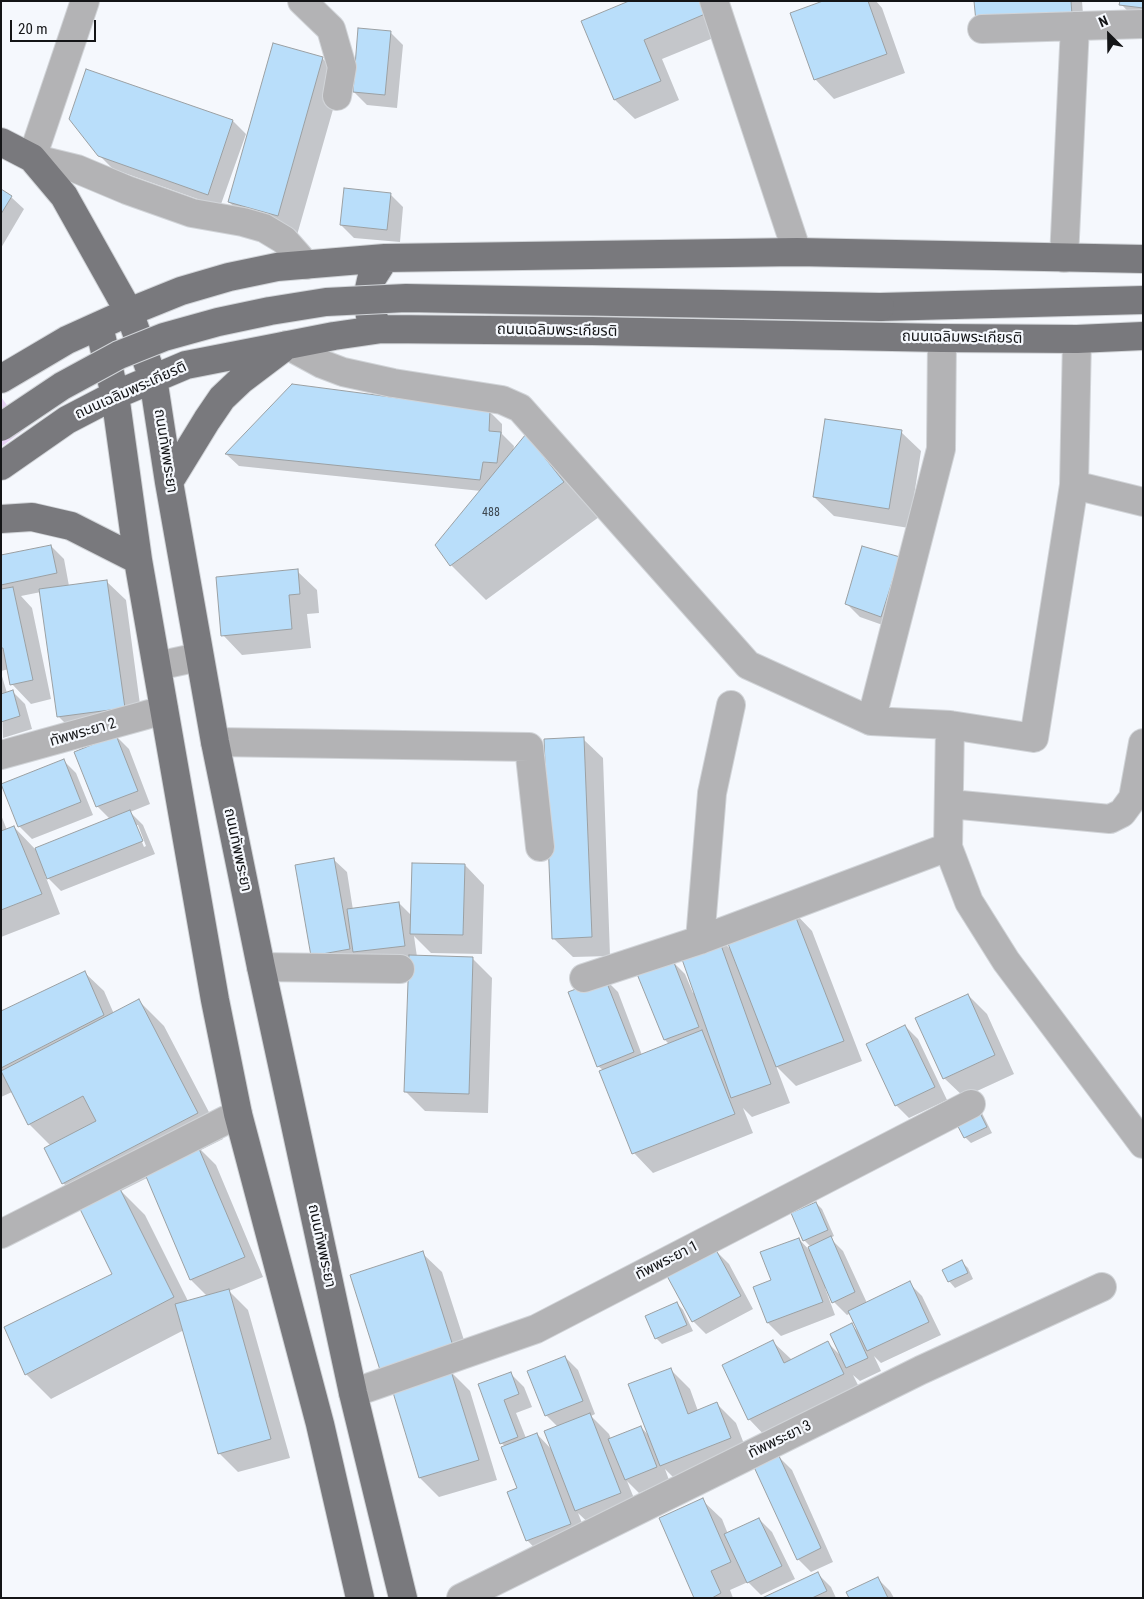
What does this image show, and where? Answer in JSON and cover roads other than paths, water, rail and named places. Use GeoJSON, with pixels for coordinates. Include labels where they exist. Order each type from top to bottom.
{"type":"FeatureCollection","features":[{"type":"Feature","properties":{"kind":"main road","name":"ถนนทัพพระยา"},"geometry":{"type":"LineString","coordinates":[[1,142],[32,158],[64,196],[129,312],[153,378],[199,657],[261,967],[353,1393],[403,1598]]}},
{"type":"Feature","properties":{"kind":"main road"},"geometry":{"type":"LineString","coordinates":[[1,379],[66,340],[129,312],[181,291],[229,277],[277,267],[385,258],[796,252],[1143,260]]}},
{"type":"Feature","properties":{"kind":"main road"},"geometry":{"type":"LineString","coordinates":[[382,329],[370,316],[367,298],[371,280],[385,258]]}},
{"type":"Feature","properties":{"kind":"main road"},"geometry":{"type":"LineString","coordinates":[[1,426],[70,382],[119,355],[164,337],[218,322],[326,302],[406,298],[880,307],[1143,300]]}},
{"type":"Feature","properties":{"kind":"main road"},"geometry":{"type":"LineString","coordinates":[[99,326],[115,395],[138,560],[215,1000],[238,1114],[320,1424],[360,1598]]}},
{"type":"Feature","properties":{"kind":"main road","name":"ถนนเฉลิมพระเกียรติ"},"geometry":{"type":"LineString","coordinates":[[1,466],[67,420],[115,395],[186,365],[334,336],[382,329],[602,331],[942,338],[1077,339],[1143,336]]}},
{"type":"Feature","properties":{"kind":"main road"},"geometry":{"type":"LineString","coordinates":[[169,482],[222,398],[241,380],[287,345]]}},
{"type":"Feature","properties":{"kind":"main road"},"geometry":{"type":"LineString","coordinates":[[1,519],[32,517],[72,526],[138,560]]}},
{"type":"Feature","properties":{"kind":"street"},"geometry":{"type":"LineString","coordinates":[[85,1],[32,158],[77,170],[126,190],[192,213],[264,228],[284,240],[306,265]]}},
{"type":"Feature","properties":{"kind":"street"},"geometry":{"type":"LineString","coordinates":[[302,1],[331,29],[342,67],[337,96]]}},
{"type":"Feature","properties":{"kind":"street"},"geometry":{"type":"LineString","coordinates":[[714,1],[796,252]]}},
{"type":"Feature","properties":{"kind":"street"},"geometry":{"type":"LineString","coordinates":[[982,29],[1143,24]]}},
{"type":"Feature","properties":{"kind":"street"},"geometry":{"type":"LineString","coordinates":[[1064,258],[1075,26]]}},
{"type":"Feature","properties":{"kind":"street"},"geometry":{"type":"LineString","coordinates":[[871,721],[941,450],[942,338]]}},
{"type":"Feature","properties":{"kind":"street"},"geometry":{"type":"LineString","coordinates":[[287,345],[322,364],[343,372],[392,384],[502,400],[520,408],[748,665],[871,721],[950,725],[1034,738],[1074,485],[1077,339]]}},
{"type":"Feature","properties":{"kind":"street"},"geometry":{"type":"LineString","coordinates":[[1074,485],[1143,502]]}},
{"type":"Feature","properties":{"kind":"street"},"geometry":{"type":"LineString","coordinates":[[157,666],[199,657]]}},
{"type":"Feature","properties":{"kind":"street"},"geometry":{"type":"LineString","coordinates":[[700,940],[712,793],[731,705]]}},
{"type":"Feature","properties":{"kind":"street","name":"ทัพพระยา 2"},"geometry":{"type":"LineString","coordinates":[[1,755],[164,710]]}},
{"type":"Feature","properties":{"kind":"street"},"geometry":{"type":"LineString","coordinates":[[950,725],[948,847],[969,902],[1006,961],[1143,1144]]}},
{"type":"Feature","properties":{"kind":"street"},"geometry":{"type":"LineString","coordinates":[[215,742],[530,747],[540,847]]}},
{"type":"Feature","properties":{"kind":"street"},"geometry":{"type":"LineString","coordinates":[[950,804],[1110,819],[1122,813],[1133,798],[1143,743]]}},
{"type":"Feature","properties":{"kind":"street"},"geometry":{"type":"LineString","coordinates":[[584,978],[700,940],[948,847]]}},
{"type":"Feature","properties":{"kind":"street"},"geometry":{"type":"LineString","coordinates":[[261,967],[400,969]]}},
{"type":"Feature","properties":{"kind":"street","name":"ทัพพระยา 1"},"geometry":{"type":"LineString","coordinates":[[353,1393],[536,1329],[971,1104]]}},
{"type":"Feature","properties":{"kind":"street"},"geometry":{"type":"LineString","coordinates":[[1,1234],[238,1114]]}},
{"type":"Feature","properties":{"kind":"street","name":"ทัพพระยา 3"},"geometry":{"type":"LineString","coordinates":[[461,1598],[921,1370],[1102,1288]]}}]}
